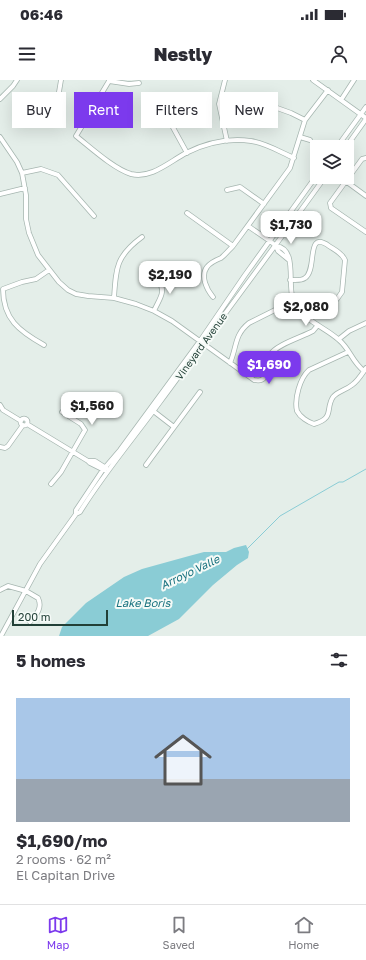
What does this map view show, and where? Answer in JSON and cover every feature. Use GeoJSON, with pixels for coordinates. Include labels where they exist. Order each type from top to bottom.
{"type":"FeatureCollection","features":[{"type":"Feature","properties":{"kind":"street"},"geometry":{"type":"LineString","coordinates":[[0,98],[10,90],[17,80]]}},
{"type":"Feature","properties":{"kind":"street"},"geometry":{"type":"LineString","coordinates":[[59,92],[61,80]]}},
{"type":"Feature","properties":{"kind":"street"},"geometry":{"type":"LineString","coordinates":[[225,80],[219,104],[227,141]]}},
{"type":"Feature","properties":{"kind":"street"},"geometry":{"type":"LineString","coordinates":[[313,80],[366,119],[351,140]]}},
{"type":"Feature","properties":{"kind":"street"},"geometry":{"type":"LineString","coordinates":[[341,100],[354,80]]}},
{"type":"Feature","properties":{"kind":"street"},"geometry":{"type":"LineString","coordinates":[[103,92],[109,81],[130,84],[139,83]]}},
{"type":"Feature","properties":{"kind":"street"},"geometry":{"type":"LineString","coordinates":[[213,297],[208,292],[205,282],[204,275],[207,267],[222,257],[233,246],[290,168],[305,120],[328,90]]}},
{"type":"Feature","properties":{"kind":"street"},"geometry":{"type":"LineString","coordinates":[[342,140],[366,107]]}},
{"type":"Feature","properties":{"kind":"street"},"geometry":{"type":"LineString","coordinates":[[278,108],[305,120]]}},
{"type":"Feature","properties":{"kind":"street"},"geometry":{"type":"LineString","coordinates":[[81,128],[76,136],[122,170],[132,174],[142,175],[151,173],[187,153],[204,146],[227,141],[252,141],[268,146],[294,158]]}},
{"type":"Feature","properties":{"kind":"street"},"geometry":{"type":"LineString","coordinates":[[173,128],[187,153]]}},
{"type":"Feature","properties":{"kind":"street"},"geometry":{"type":"LineString","coordinates":[[0,137],[17,162],[22,173],[26,195],[26,219],[29,233],[38,255],[49,270],[68,290],[76,294],[114,298],[154,311],[172,321],[254,380],[262,380],[265,377],[270,355],[274,350],[313,331],[318,325]]}},
{"type":"Feature","properties":{"kind":"street"},"geometry":{"type":"LineString","coordinates":[[300,137],[310,140]]}},
{"type":"Feature","properties":{"kind":"street"},"geometry":{"type":"LineString","coordinates":[[354,170],[362,159],[366,158]]}},
{"type":"Feature","properties":{"kind":"street"},"geometry":{"type":"LineString","coordinates":[[22,173],[41,169],[58,175],[94,216]]}},
{"type":"Feature","properties":{"kind":"street","name":"Vineyard Avenue"},"geometry":{"type":"LineString","coordinates":[[201,343],[311,184]]}},
{"type":"Feature","properties":{"kind":"street","name":"Vineyard Avenue"},"geometry":{"type":"LineString","coordinates":[[1,636],[40,564],[76,514],[80,512],[105,469],[121,454],[201,343],[276,246],[320,184]]}},
{"type":"Feature","properties":{"kind":"street"},"geometry":{"type":"LineString","coordinates":[[344,184],[330,203],[331,208],[366,232]]}},
{"type":"Feature","properties":{"kind":"street"},"geometry":{"type":"LineString","coordinates":[[350,184],[366,196]]}},
{"type":"Feature","properties":{"kind":"street"},"geometry":{"type":"LineString","coordinates":[[227,190],[240,187],[264,204]]}},
{"type":"Feature","properties":{"kind":"street"},"geometry":{"type":"LineString","coordinates":[[0,194],[25,188]]}},
{"type":"Feature","properties":{"kind":"street"},"geometry":{"type":"LineString","coordinates":[[187,213],[233,246]]}},
{"type":"Feature","properties":{"kind":"street"},"geometry":{"type":"LineString","coordinates":[[248,226],[270,241],[276,246],[278,251],[289,260],[293,301],[307,318],[339,339],[348,352],[354,362],[365,370],[353,385],[334,396],[331,401],[329,414],[327,417],[314,424],[310,423],[297,410],[298,390],[301,378],[309,370],[348,352]]}},
{"type":"Feature","properties":{"kind":"street"},"geometry":{"type":"LineString","coordinates":[[114,298],[117,267],[121,257],[142,237]]}},
{"type":"Feature","properties":{"kind":"street"},"geometry":{"type":"LineString","coordinates":[[290,280],[299,280],[305,278],[309,274],[314,246],[317,242],[325,242],[343,256],[345,260],[343,285],[340,296],[338,299],[312,313],[307,318]]}},
{"type":"Feature","properties":{"kind":"street"},"geometry":{"type":"LineString","coordinates":[[44,345],[23,332],[8,315],[5,307],[4,289],[22,282],[36,279],[49,270]]}},
{"type":"Feature","properties":{"kind":"street"},"geometry":{"type":"LineString","coordinates":[[154,311],[163,292],[162,286],[158,280]]}},
{"type":"Feature","properties":{"kind":"street"},"geometry":{"type":"LineString","coordinates":[[230,363],[234,354],[239,333],[243,328],[249,323],[293,301]]}},
{"type":"Feature","properties":{"kind":"street"},"geometry":{"type":"LineString","coordinates":[[339,339],[349,331],[366,323]]}},
{"type":"Feature","properties":{"kind":"street"},"geometry":{"type":"LineString","coordinates":[[30,344],[34,339]]}},
{"type":"Feature","properties":{"kind":"street"},"geometry":{"type":"LineString","coordinates":[[146,465],[200,392]]}},
{"type":"Feature","properties":{"kind":"street"},"geometry":{"type":"LineString","coordinates":[[0,405],[3,410],[24,423],[90,463],[105,469]]}},
{"type":"Feature","properties":{"kind":"street"},"geometry":{"type":"LineString","coordinates":[[152,410],[174,427]]}},
{"type":"Feature","properties":{"kind":"street"},"geometry":{"type":"LineString","coordinates":[[51,484],[61,472],[84,433],[84,427],[81,424],[62,412]]}},
{"type":"Feature","properties":{"kind":"street"},"geometry":{"type":"LineString","coordinates":[[0,447],[5,448],[8,446],[24,423]]}},
{"type":"Feature","properties":{"kind":"street"},"geometry":{"type":"LineString","coordinates":[[0,590],[8,586],[26,591],[38,598],[40,606],[39,610],[30,622]]}},
{"type":"Feature","properties":{"kind":"water","name":"Lake Boris"},"geometry":{"type":"Polygon","coordinates":[[[246,545],[249,552],[248,558],[213,585],[179,619],[148,636],[59,636],[62,627],[86,603],[124,577],[142,569],[204,552],[226,552],[246,545]]]}},
{"type":"Feature","properties":{"kind":"waterway","name":"Arroyo Valle"},"geometry":{"type":"LineString","coordinates":[[247,549],[280,516],[339,482],[343,482],[366,469]]}}]}
